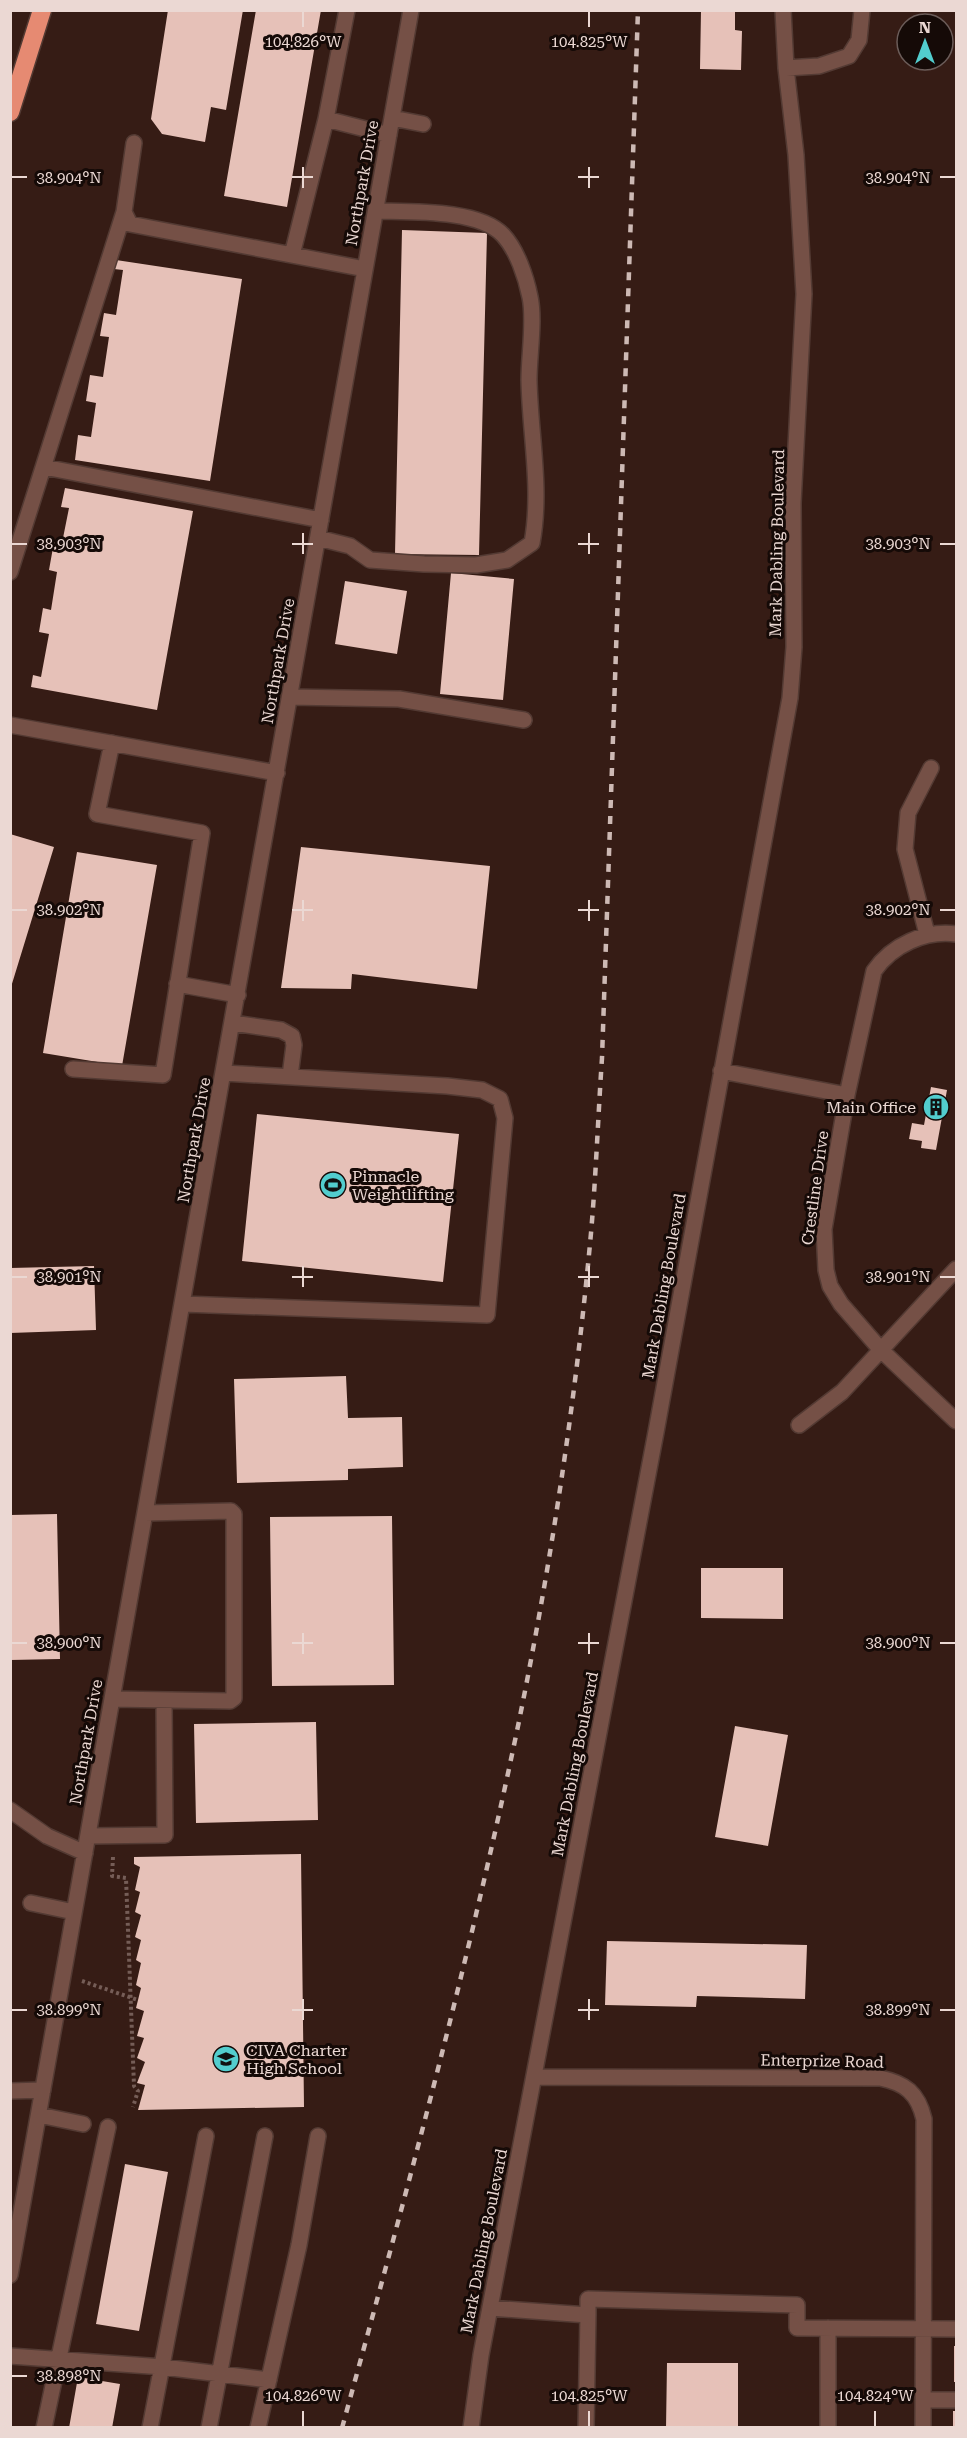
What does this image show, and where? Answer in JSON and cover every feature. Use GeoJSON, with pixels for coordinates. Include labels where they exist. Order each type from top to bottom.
{"type":"FeatureCollection","features":[{"type":"Feature","properties":{"kind":"highway"},"geometry":{"type":"LineString","coordinates":[[10,112],[42,10]]}},
{"type":"Feature","properties":{"kind":"street"},"geometry":{"type":"LineString","coordinates":[[292,255],[326,119],[347,10]]}},
{"type":"Feature","properties":{"kind":"street","name":"Northpark Drive"},"geometry":{"type":"LineString","coordinates":[[10,2275],[411,10]]}},
{"type":"Feature","properties":{"kind":"street","name":"Mark Dabling Boulevard"},"geometry":{"type":"LineString","coordinates":[[471,2427],[490,2308],[790,698],[794,647],[793,503],[804,294],[796,155],[786,68],[783,10]]}},
{"type":"Feature","properties":{"kind":"street"},"geometry":{"type":"LineString","coordinates":[[786,68],[819,66],[849,56],[859,40],[862,10]]}},
{"type":"Feature","properties":{"kind":"street"},"geometry":{"type":"LineString","coordinates":[[392,118],[423,124]]}},
{"type":"Feature","properties":{"kind":"street"},"geometry":{"type":"LineString","coordinates":[[326,119],[389,135]]}},
{"type":"Feature","properties":{"kind":"street"},"geometry":{"type":"LineString","coordinates":[[10,572],[124,213],[134,143]]}},
{"type":"Feature","properties":{"kind":"street"},"geometry":{"type":"LineString","coordinates":[[318,537],[350,546],[370,560],[476,565],[507,560],[532,543],[538,514],[529,380],[531,299],[516,255],[503,234],[485,221],[434,213],[376,211]]}},
{"type":"Feature","properties":{"kind":"street"},"geometry":{"type":"LineString","coordinates":[[124,213],[130,224],[365,269]]}},
{"type":"Feature","properties":{"kind":"street"},"geometry":{"type":"LineString","coordinates":[[44,467],[321,520]]}},
{"type":"Feature","properties":{"kind":"street"},"geometry":{"type":"LineString","coordinates":[[290,697],[399,699],[524,720]]}},
{"type":"Feature","properties":{"kind":"street"},"geometry":{"type":"LineString","coordinates":[[10,725],[277,773]]}},
{"type":"Feature","properties":{"kind":"street"},"geometry":{"type":"LineString","coordinates":[[73,1069],[163,1075],[202,833],[97,814],[112,743]]}},
{"type":"Feature","properties":{"kind":"street"},"geometry":{"type":"LineString","coordinates":[[927,934],[905,849],[908,813],[931,768]]}},
{"type":"Feature","properties":{"kind":"street","name":"Crestline Drive"},"geometry":{"type":"LineString","coordinates":[[957,934],[927,934],[882,959],[874,971],[847,1095],[824,1229],[823,1253],[830,1286],[841,1304],[881,1350],[957,1421]]}},
{"type":"Feature","properties":{"kind":"street"},"geometry":{"type":"LineString","coordinates":[[177,984],[238,995]]}},
{"type":"Feature","properties":{"kind":"street"},"geometry":{"type":"LineString","coordinates":[[233,1023],[281,1030],[292,1035],[294,1045],[290,1076]]}},
{"type":"Feature","properties":{"kind":"street"},"geometry":{"type":"LineString","coordinates":[[721,1071],[847,1095]]}},
{"type":"Feature","properties":{"kind":"street"},"geometry":{"type":"LineString","coordinates":[[183,1304],[487,1315],[505,1118],[500,1099],[482,1090],[447,1086],[224,1072]]}},
{"type":"Feature","properties":{"kind":"street"},"geometry":{"type":"LineString","coordinates":[[799,1425],[842,1392],[957,1269]]}},
{"type":"Feature","properties":{"kind":"street"},"geometry":{"type":"LineString","coordinates":[[112,1699],[230,1701],[234,1698],[234,1514],[231,1511],[145,1513]]}},
{"type":"Feature","properties":{"kind":"street"},"geometry":{"type":"LineString","coordinates":[[88,1836],[165,1835],[164,1700]]}},
{"type":"Feature","properties":{"kind":"street"},"geometry":{"type":"LineString","coordinates":[[10,1810],[47,1836],[85,1853]]}},
{"type":"Feature","properties":{"kind":"street"},"geometry":{"type":"LineString","coordinates":[[31,1902],[74,1912]]}},
{"type":"Feature","properties":{"kind":"street","name":"Enterprize Road"},"geometry":{"type":"LineString","coordinates":[[534,2077],[868,2078],[898,2082],[912,2091],[921,2104],[924,2119],[923,2427]]}},
{"type":"Feature","properties":{"kind":"street"},"geometry":{"type":"LineString","coordinates":[[10,2091],[43,2090]]}},
{"type":"Feature","properties":{"kind":"street"},"geometry":{"type":"LineString","coordinates":[[39,2115],[83,2124]]}},
{"type":"Feature","properties":{"kind":"street"},"geometry":{"type":"LineString","coordinates":[[44,2427],[56,2359],[108,2127]]}},
{"type":"Feature","properties":{"kind":"street"},"geometry":{"type":"LineString","coordinates":[[150,2427],[206,2136]]}},
{"type":"Feature","properties":{"kind":"street"},"geometry":{"type":"LineString","coordinates":[[209,2427],[265,2136]]}},
{"type":"Feature","properties":{"kind":"street"},"geometry":{"type":"LineString","coordinates":[[258,2427],[299,2245],[318,2136]]}},
{"type":"Feature","properties":{"kind":"street"},"geometry":{"type":"LineString","coordinates":[[586,2427],[588,2299],[797,2305],[797,2328],[957,2329]]}},
{"type":"Feature","properties":{"kind":"street"},"geometry":{"type":"LineString","coordinates":[[490,2308],[588,2315]]}},
{"type":"Feature","properties":{"kind":"street"},"geometry":{"type":"LineString","coordinates":[[828,2328],[828,2427]]}},
{"type":"Feature","properties":{"kind":"street"},"geometry":{"type":"LineString","coordinates":[[10,2356],[163,2367],[269,2380]]}},
{"type":"Feature","properties":{"kind":"street"},"geometry":{"type":"LineString","coordinates":[[923,2400],[957,2400]]}},
{"type":"Feature","properties":{"kind":"path"},"geometry":{"type":"LineString","coordinates":[[113,1857],[112,1876],[126,1878],[134,2086],[138,2091],[133,2107]]}},
{"type":"Feature","properties":{"kind":"path"},"geometry":{"type":"LineString","coordinates":[[82,1981],[138,2000]]}},
{"type":"Feature","properties":{"kind":"building"},"geometry":{"type":"Polygon","coordinates":[[[168,10],[243,10],[226,110],[211,107],[205,142],[162,134],[151,119],[168,10]]]}},
{"type":"Feature","properties":{"kind":"building"},"geometry":{"type":"Polygon","coordinates":[[[256,10],[321,10],[287,207],[224,196],[256,10]]]}},
{"type":"Feature","properties":{"kind":"building"},"geometry":{"type":"Polygon","coordinates":[[[701,10],[735,10],[735,30],[742,31],[741,70],[700,69],[701,10]]]}},
{"type":"Feature","properties":{"kind":"building"},"geometry":{"type":"Polygon","coordinates":[[[402,230],[487,233],[479,555],[395,554],[402,230]]]}},
{"type":"Feature","properties":{"kind":"building"},"geometry":{"type":"Polygon","coordinates":[[[116,260],[242,279],[210,481],[75,460],[78,435],[91,437],[96,403],[86,401],[90,375],[103,377],[109,337],[100,336],[104,313],[116,315],[123,270],[114,269],[116,260]]]}},
{"type":"Feature","properties":{"kind":"building"},"geometry":{"type":"Polygon","coordinates":[[[65,488],[193,511],[157,710],[31,687],[33,675],[41,677],[49,634],[39,632],[43,608],[51,610],[57,572],[49,570],[54,542],[62,543],[69,508],[61,507],[65,488]]]}},
{"type":"Feature","properties":{"kind":"building"},"geometry":{"type":"Polygon","coordinates":[[[451,573],[514,579],[503,700],[440,694],[451,573]]]}},
{"type":"Feature","properties":{"kind":"building"},"geometry":{"type":"Polygon","coordinates":[[[345,581],[407,591],[397,654],[335,644],[345,581]]]}},
{"type":"Feature","properties":{"kind":"building"},"geometry":{"type":"Polygon","coordinates":[[[10,834],[54,847],[11,987],[10,987],[10,834]]]}},
{"type":"Feature","properties":{"kind":"building"},"geometry":{"type":"Polygon","coordinates":[[[301,847],[490,866],[477,989],[352,974],[351,989],[281,988],[301,847]]]}},
{"type":"Feature","properties":{"kind":"building"},"geometry":{"type":"Polygon","coordinates":[[[77,852],[157,865],[122,1066],[43,1053],[77,852]]]}},
{"type":"Feature","properties":{"kind":"building","name":"Main Office"},"geometry":{"type":"Polygon","coordinates":[[[931,1087],[947,1090],[936,1150],[921,1148],[922,1141],[909,1139],[912,1123],[924,1125],[931,1087]]]}},
{"type":"Feature","properties":{"kind":"building"},"geometry":{"type":"Polygon","coordinates":[[[257,1114],[459,1134],[443,1282],[242,1261],[257,1114]]]}},
{"type":"Feature","properties":{"kind":"building"},"geometry":{"type":"Polygon","coordinates":[[[94,1266],[96,1330],[10,1333],[10,1268],[94,1266]]]}},
{"type":"Feature","properties":{"kind":"building"},"geometry":{"type":"Polygon","coordinates":[[[346,1376],[348,1418],[402,1417],[403,1467],[348,1469],[348,1480],[237,1483],[234,1379],[346,1376]]]}},
{"type":"Feature","properties":{"kind":"building"},"geometry":{"type":"Polygon","coordinates":[[[57,1514],[60,1659],[10,1660],[10,1515],[57,1514]]]}},
{"type":"Feature","properties":{"kind":"building"},"geometry":{"type":"Polygon","coordinates":[[[392,1516],[394,1685],[272,1686],[270,1517],[392,1516]]]}},
{"type":"Feature","properties":{"kind":"building"},"geometry":{"type":"Polygon","coordinates":[[[701,1568],[783,1568],[783,1619],[701,1618],[701,1568]]]}},
{"type":"Feature","properties":{"kind":"building"},"geometry":{"type":"Polygon","coordinates":[[[316,1722],[318,1820],[196,1823],[194,1724],[316,1722]]]}},
{"type":"Feature","properties":{"kind":"building"},"geometry":{"type":"Polygon","coordinates":[[[735,1726],[788,1735],[768,1846],[715,1837],[735,1726]]]}},
{"type":"Feature","properties":{"kind":"building"},"geometry":{"type":"Polygon","coordinates":[[[301,1854],[304,2107],[138,2110],[145,2085],[137,2083],[145,2062],[137,2058],[144,2038],[137,2036],[144,2011],[136,2008],[141,1988],[136,1985],[141,1963],[136,1960],[141,1940],[135,1937],[141,1915],[135,1912],[140,1892],[135,1890],[140,1867],[134,1864],[134,1857],[301,1854]]]}},
{"type":"Feature","properties":{"kind":"building"},"geometry":{"type":"Polygon","coordinates":[[[607,1941],[807,1945],[805,1999],[697,1996],[696,2007],[605,2005],[607,1941]]]}},
{"type":"Feature","properties":{"kind":"building"},"geometry":{"type":"Polygon","coordinates":[[[125,2164],[168,2172],[139,2331],[96,2324],[125,2164]]]}},
{"type":"Feature","properties":{"kind":"building"},"geometry":{"type":"Polygon","coordinates":[[[954,2346],[956,2346],[956,2382],[954,2382],[954,2346]]]}},
{"type":"Feature","properties":{"kind":"building"},"geometry":{"type":"Polygon","coordinates":[[[667,2363],[738,2363],[738,2428],[666,2428],[667,2363]]]}},
{"type":"Feature","properties":{"kind":"building"},"geometry":{"type":"Polygon","coordinates":[[[78,2377],[120,2384],[112,2428],[69,2428],[78,2377]]]}},
{"type":"Feature","properties":{"kind":"building"},"geometry":{"type":"Polygon","coordinates":[[[953,2411],[956,2411],[956,2428],[953,2428],[953,2411]]]}},
{"type":"Feature","properties":{"kind":"railway"},"geometry":{"type":"LineString","coordinates":[[342,2428],[436,2078],[499,1814],[541,1604],[578,1357],[591,1233],[602,1058],[638,10]]}},
{"type":"Feature","properties":{"kind":"place","name":"Main Office"},"geometry":{"type":"Point","coordinates":[936,1107]}},
{"type":"Feature","properties":{"kind":"place","name":"Pinnacle Weightlifting"},"geometry":{"type":"Point","coordinates":[333,1185]}},
{"type":"Feature","properties":{"kind":"place","name":"CIVA Charter High School"},"geometry":{"type":"Point","coordinates":[226,2059]}}]}
